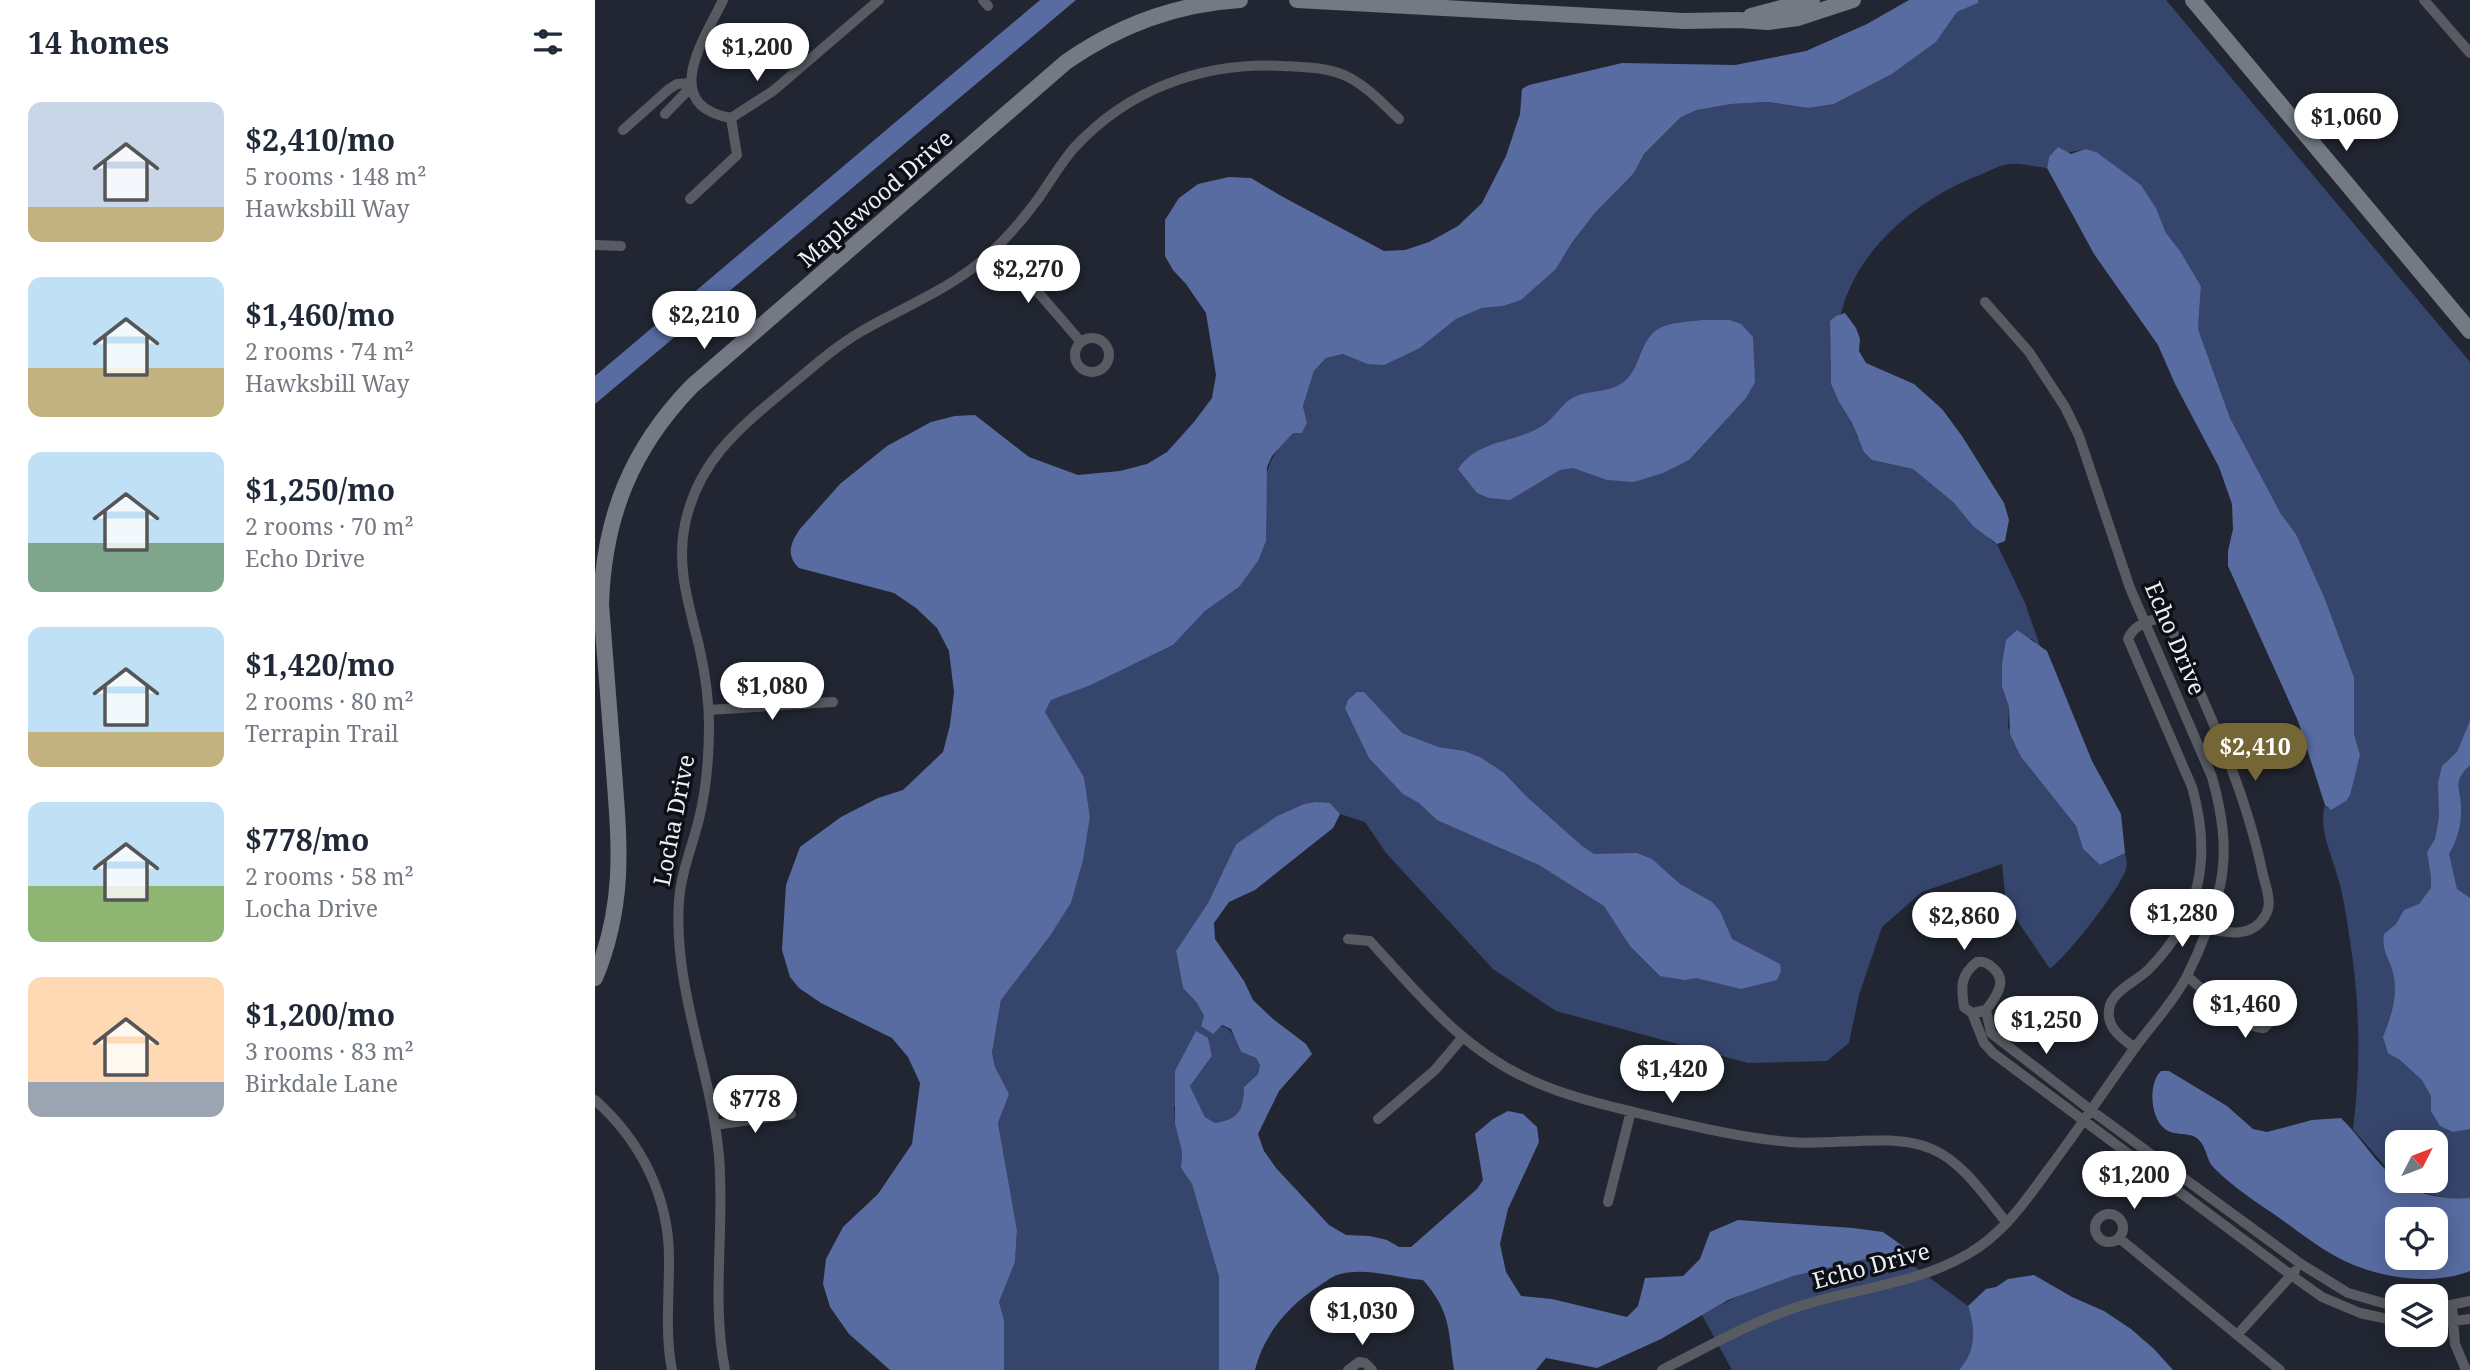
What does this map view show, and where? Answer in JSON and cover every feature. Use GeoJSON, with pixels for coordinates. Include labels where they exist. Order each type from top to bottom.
{"type":"FeatureCollection","features":[{"type":"Feature","properties":{"kind":"street"},"geometry":{"type":"LineString","coordinates":[[723,0],[698,49],[691,68],[691,85],[701,106],[712,113],[731,118],[773,92],[879,0]]}},
{"type":"Feature","properties":{"kind":"street","name":"Maplewood Drive"},"geometry":{"type":"LineString","coordinates":[[595,978],[611,934],[617,904],[620,853],[598,562],[628,476],[659,424],[692,386],[1066,62],[1117,30],[1145,18],[1198,4],[1240,0]]}},
{"type":"Feature","properties":{"kind":"street"},"geometry":{"type":"LineString","coordinates":[[1297,0],[1684,21],[1768,22],[1798,18],[1853,0]]}},
{"type":"Feature","properties":{"kind":"street"},"geometry":{"type":"LineString","coordinates":[[1738,20],[1812,0]]}},
{"type":"Feature","properties":{"kind":"street"},"geometry":{"type":"LineString","coordinates":[[2193,0],[2470,331]]}},
{"type":"Feature","properties":{"kind":"street"},"geometry":{"type":"LineString","coordinates":[[2424,0],[2470,53]]}},
{"type":"Feature","properties":{"kind":"street","name":"Locha Drive"},"geometry":{"type":"LineString","coordinates":[[725,1370],[718,1312],[721,1198],[715,1125],[684,985],[678,923],[683,873],[705,790],[709,710],[699,647],[686,601],[681,562],[685,522],[698,485],[709,464],[742,426],[832,351],[882,319],[949,285],[999,247],[1068,156],[1093,129],[1122,106],[1172,81],[1226,67],[1251,65],[1317,68],[1340,74],[1360,84],[1399,119]]}},
{"type":"Feature","properties":{"kind":"street"},"geometry":{"type":"LineString","coordinates":[[623,131],[669,89],[677,84],[691,85]]}},
{"type":"Feature","properties":{"kind":"street"},"geometry":{"type":"LineString","coordinates":[[665,114],[691,85]]}},
{"type":"Feature","properties":{"kind":"street"},"geometry":{"type":"LineString","coordinates":[[690,199],[737,155],[731,118]]}},
{"type":"Feature","properties":{"kind":"street"},"geometry":{"type":"LineString","coordinates":[[595,245],[621,246]]}},
{"type":"Feature","properties":{"kind":"street"},"geometry":{"type":"LineString","coordinates":[[999,247],[1081,342]]}},
{"type":"Feature","properties":{"kind":"street","name":"Echo Drive"},"geometry":{"type":"LineString","coordinates":[[1662,1370],[1796,1307],[1900,1282],[1937,1270],[1972,1252],[2007,1223],[2084,1122],[2135,1048],[2169,1006],[2187,976],[2207,929],[2220,885],[2224,836],[2220,804],[2204,757],[2145,622],[2116,547],[2091,467],[2064,407],[2029,352],[1985,302]]}},
{"type":"Feature","properties":{"kind":"street"},"geometry":{"type":"LineString","coordinates":[[2135,1048],[2113,1030],[2109,1016],[2112,1002],[2153,964],[2175,938],[2192,903],[2202,858],[2199,811],[2192,787],[2128,639],[2133,630],[2145,622],[2159,618],[2165,620],[2171,628],[2236,775],[2267,891],[2269,904],[2266,916],[2255,927],[2242,933],[2207,929]]}},
{"type":"Feature","properties":{"kind":"street"},"geometry":{"type":"LineString","coordinates":[[709,710],[833,702]]}},
{"type":"Feature","properties":{"kind":"street"},"geometry":{"type":"LineString","coordinates":[[1348,939],[1370,941],[1423,1001],[1462,1038],[1494,1061],[1532,1081],[1583,1099],[1757,1139],[1793,1142],[1892,1141],[1916,1144],[1937,1152],[1962,1170],[2007,1223]]}},
{"type":"Feature","properties":{"kind":"street"},"geometry":{"type":"LineString","coordinates":[[1972,1013],[1986,1010],[2001,985],[1998,972],[1983,962],[1977,962],[1968,969],[1962,979],[1964,1007],[1972,1013],[1984,1043],[1993,1053],[2322,1297],[2360,1312],[2385,1318]]}},
{"type":"Feature","properties":{"kind":"street"},"geometry":{"type":"LineString","coordinates":[[2187,976],[2236,1016]]}},
{"type":"Feature","properties":{"kind":"street"},"geometry":{"type":"LineString","coordinates":[[1986,1010],[1991,1033],[2092,1111],[2301,1264],[2348,1293],[2385,1304]]}},
{"type":"Feature","properties":{"kind":"street"},"geometry":{"type":"LineString","coordinates":[[1378,1119],[1435,1070],[1462,1038]]}},
{"type":"Feature","properties":{"kind":"street"},"geometry":{"type":"LineString","coordinates":[[595,1100],[638,1149],[659,1195],[669,1245],[667,1323],[673,1370]]}},
{"type":"Feature","properties":{"kind":"street"},"geometry":{"type":"LineString","coordinates":[[1608,1202],[1631,1111]]}},
{"type":"Feature","properties":{"kind":"street"},"geometry":{"type":"LineString","coordinates":[[715,1125],[792,1114]]}},
{"type":"Feature","properties":{"kind":"street"},"geometry":{"type":"LineString","coordinates":[[2119,1238],[2280,1370]]}},
{"type":"Feature","properties":{"kind":"street"},"geometry":{"type":"LineString","coordinates":[[2237,1335],[2301,1264]]}},
{"type":"Feature","properties":{"kind":"street"},"geometry":{"type":"LineString","coordinates":[[2448,1306],[2470,1301]]}},
{"type":"Feature","properties":{"kind":"street"},"geometry":{"type":"LineString","coordinates":[[2452,1306],[2455,1345],[2466,1370]]}},
{"type":"Feature","properties":{"kind":"street"},"geometry":{"type":"LineString","coordinates":[[2448,1323],[2470,1320]]}},
{"type":"Feature","properties":{"kind":"street"},"geometry":{"type":"LineString","coordinates":[[1348,1370],[1359,1362],[1365,1363],[1372,1370]]}},
{"type":"Feature","properties":{"kind":"shaded area"},"geometry":{"type":"Polygon","coordinates":[[[1040,0],[1076,0],[595,404],[595,376],[1040,0]]]}},
{"type":"Feature","properties":{"kind":"shaded area"},"geometry":{"type":"Polygon","coordinates":[[[1909,0],[1978,0],[1978,3],[1957,12],[1936,42],[1892,74],[1834,104],[1809,108],[1768,102],[1731,104],[1697,110],[1681,117],[1644,154],[1634,173],[1594,214],[1556,269],[1521,300],[1503,306],[1482,308],[1456,319],[1420,348],[1384,365],[1367,364],[1343,354],[1326,358],[1314,371],[1303,406],[1307,423],[1302,433],[1293,433],[1272,456],[1267,467],[1266,541],[1258,561],[1239,587],[1205,611],[1173,645],[1091,685],[1051,700],[1045,712],[1084,777],[1090,817],[1083,860],[1071,903],[1050,936],[1001,1000],[992,1053],[995,1067],[1009,1094],[998,1123],[1017,1230],[1015,1262],[999,1302],[1004,1320],[1004,1370],[890,1370],[849,1334],[830,1307],[823,1284],[826,1259],[843,1227],[878,1194],[912,1144],[920,1083],[908,1057],[892,1038],[821,1003],[799,988],[790,977],[782,950],[786,885],[800,847],[841,817],[878,798],[903,790],[943,752],[954,692],[949,651],[937,628],[916,608],[894,593],[799,568],[792,559],[791,549],[800,529],[840,484],[887,446],[931,422],[955,416],[975,415],[1029,457],[1078,475],[1120,471],[1147,464],[1167,452],[1212,398],[1216,375],[1206,313],[1165,256],[1165,220],[1179,198],[1198,184],[1229,177],[1251,178],[1384,251],[1405,250],[1429,242],[1458,226],[1482,203],[1506,156],[1520,114],[1522,89],[1529,85],[1622,63],[1735,65],[1806,51],[1867,24],[1909,0]]]}},
{"type":"Feature","properties":{"kind":"shaded area"},"geometry":{"type":"Polygon","coordinates":[[[1978,0],[2166,0],[2470,362],[2470,1198],[2430,1194],[2448,1194],[2448,1130],[2385,1130],[2385,1166],[2353,1129],[2358,1058],[2356,988],[2344,901],[2327,842],[2323,814],[2325,805],[2328,809],[2355,773],[2360,755],[2354,734],[2354,677],[2325,599],[2296,534],[2281,514],[2230,418],[2198,329],[2201,286],[2166,233],[2156,208],[2141,185],[2085,149],[2049,157],[2047,168],[2019,164],[2002,166],[1935,197],[1893,229],[1875,248],[1860,268],[1841,314],[1830,321],[1831,384],[1857,437],[1877,461],[1913,469],[1997,544],[2025,603],[2041,649],[2032,639],[2006,640],[2002,663],[2002,687],[2009,707],[2008,727],[2021,757],[2076,826],[2083,849],[2100,865],[2125,853],[2127,866],[2122,878],[2093,921],[2068,951],[2050,969],[2006,904],[2002,864],[1922,892],[1882,927],[1859,995],[1849,1043],[1827,1061],[1748,1063],[1556,1011],[1493,969],[1386,853],[1365,822],[1340,814],[1330,803],[1304,804],[1277,816],[1236,844],[1208,903],[1176,951],[1183,988],[1197,1003],[1204,1016],[1202,1026],[1228,1029],[1241,1052],[1256,1058],[1260,1065],[1258,1074],[1244,1087],[1238,1112],[1230,1119],[1215,1123],[1205,1117],[1190,1086],[1212,1056],[1208,1038],[1174,1107],[1182,1152],[1181,1168],[1192,1184],[1219,1277],[1219,1370],[1004,1370],[1004,1320],[999,1302],[1015,1262],[1017,1230],[998,1123],[1008,1094],[995,1067],[992,1053],[1001,1000],[1050,936],[1071,903],[1090,818],[1084,777],[1045,712],[1051,700],[1091,685],[1173,645],[1205,611],[1239,587],[1269,466],[1293,432],[1302,433],[1307,423],[1303,406],[1314,371],[1326,358],[1343,354],[1367,364],[1408,353],[1420,348],[1456,319],[1482,308],[1503,306],[1556,269],[1594,214],[1634,173],[1644,154],[1681,117],[1697,110],[1730,104],[1768,102],[1809,108],[1834,104],[1892,74],[1936,42],[1957,12],[1978,3],[1978,0]]]}},
{"type":"Feature","properties":{"kind":"shaded area"},"geometry":{"type":"Polygon","coordinates":[[[2058,147],[2071,154],[2085,149],[2096,152],[2141,185],[2156,208],[2166,233],[2201,286],[2198,329],[2230,418],[2281,514],[2296,534],[2325,599],[2354,677],[2354,734],[2360,755],[2350,795],[2346,801],[2331,810],[2325,805],[2298,721],[2228,566],[2233,529],[2232,504],[2219,467],[2175,384],[2158,345],[2094,254],[2047,168],[2049,157],[2058,147]]]}},
{"type":"Feature","properties":{"kind":"shaded area"},"geometry":{"type":"Polygon","coordinates":[[[1845,313],[1856,328],[1860,339],[1859,351],[1866,363],[1914,384],[1942,409],[1962,436],[2004,503],[2009,520],[2005,541],[1997,544],[1973,526],[1954,503],[1913,469],[1872,460],[1864,452],[1831,384],[1830,321],[1845,313]]]}},
{"type":"Feature","properties":{"kind":"shaded area"},"geometry":{"type":"Polygon","coordinates":[[[1730,320],[1741,324],[1753,337],[1755,382],[1746,398],[1689,460],[1663,473],[1634,482],[1607,480],[1573,468],[1560,470],[1510,500],[1489,498],[1477,493],[1458,469],[1476,452],[1542,426],[1574,397],[1621,384],[1633,371],[1648,340],[1660,328],[1675,323],[1730,320]]]}},
{"type":"Feature","properties":{"kind":"shaded area"},"geometry":{"type":"Polygon","coordinates":[[[2017,630],[2047,651],[2092,761],[2121,814],[2125,853],[2100,865],[2083,849],[2076,826],[2021,757],[2010,734],[2009,707],[2002,687],[2002,663],[2006,640],[2017,630]]]}},
{"type":"Feature","properties":{"kind":"shaded area"},"geometry":{"type":"Polygon","coordinates":[[[1357,692],[1364,692],[1402,733],[1438,747],[1464,751],[1480,757],[1504,773],[1527,797],[1594,854],[1637,853],[1652,859],[1680,884],[1712,902],[1720,911],[1732,939],[1780,964],[1781,971],[1777,980],[1741,989],[1696,978],[1685,980],[1660,976],[1630,946],[1604,906],[1539,865],[1437,820],[1419,803],[1403,794],[1369,758],[1345,708],[1348,700],[1357,692]]]}},
{"type":"Feature","properties":{"kind":"shaded area"},"geometry":{"type":"Polygon","coordinates":[[[2470,721],[2470,765],[2460,777],[2460,822],[2449,854],[2457,889],[2470,898],[2470,1129],[2453,1132],[2440,1126],[2431,1111],[2431,1096],[2422,1080],[2388,1053],[2383,1037],[2392,1011],[2395,985],[2385,950],[2384,934],[2396,924],[2404,910],[2419,904],[2431,888],[2427,852],[2435,839],[2439,817],[2438,783],[2442,766],[2457,752],[2470,721]]]}},
{"type":"Feature","properties":{"kind":"shaded area"},"geometry":{"type":"Polygon","coordinates":[[[1330,803],[1340,814],[1333,828],[1255,890],[1229,902],[1214,923],[1215,939],[1244,981],[1253,1000],[1306,1044],[1312,1054],[1279,1091],[1258,1134],[1264,1151],[1276,1168],[1329,1225],[1346,1235],[1370,1236],[1387,1240],[1399,1247],[1411,1247],[1477,1189],[1483,1180],[1475,1134],[1508,1111],[1523,1114],[1537,1127],[1539,1142],[1508,1209],[1500,1244],[1506,1272],[1521,1296],[1552,1299],[1627,1317],[1638,1306],[1645,1278],[1683,1276],[1700,1259],[1710,1232],[1738,1220],[1883,1232],[1904,1247],[1900,1256],[1874,1257],[1793,1276],[1728,1300],[1661,1339],[1597,1368],[1546,1358],[1536,1370],[1454,1370],[1444,1312],[1423,1280],[1369,1272],[1347,1273],[1328,1280],[1287,1312],[1264,1344],[1255,1370],[1219,1370],[1219,1277],[1192,1184],[1181,1168],[1182,1152],[1175,1124],[1175,1071],[1196,1031],[1208,1038],[1212,1056],[1190,1086],[1205,1117],[1215,1123],[1230,1119],[1238,1112],[1244,1087],[1258,1074],[1260,1065],[1256,1058],[1241,1052],[1231,1029],[1222,1025],[1213,1034],[1201,1026],[1204,1016],[1197,1003],[1183,988],[1176,951],[1208,903],[1236,844],[1277,816],[1304,804],[1330,803]]]}},
{"type":"Feature","properties":{"kind":"shaded area"},"geometry":{"type":"Polygon","coordinates":[[[2161,1071],[2169,1071],[2227,1106],[2253,1129],[2267,1132],[2312,1120],[2341,1118],[2385,1169],[2385,1194],[2470,1198],[2470,1271],[2437,1278],[2401,1277],[2366,1269],[2328,1252],[2229,1182],[2211,1165],[2204,1147],[2196,1137],[2165,1129],[2156,1117],[2154,1109],[2154,1084],[2161,1071]]]}},
{"type":"Feature","properties":{"kind":"shaded area"},"geometry":{"type":"Polygon","coordinates":[[[1900,1256],[1968,1306],[1974,1323],[1973,1344],[1966,1362],[1959,1370],[1732,1370],[1702,1315],[1748,1292],[1798,1274],[1850,1261],[1900,1256]]]}},
{"type":"Feature","properties":{"kind":"shaded area"},"geometry":{"type":"Polygon","coordinates":[[[2034,1275],[2072,1297],[2104,1311],[2131,1329],[2173,1370],[1959,1370],[1969,1355],[1973,1340],[1968,1306],[1986,1289],[1996,1287],[2008,1279],[2034,1275]]]}}]}
